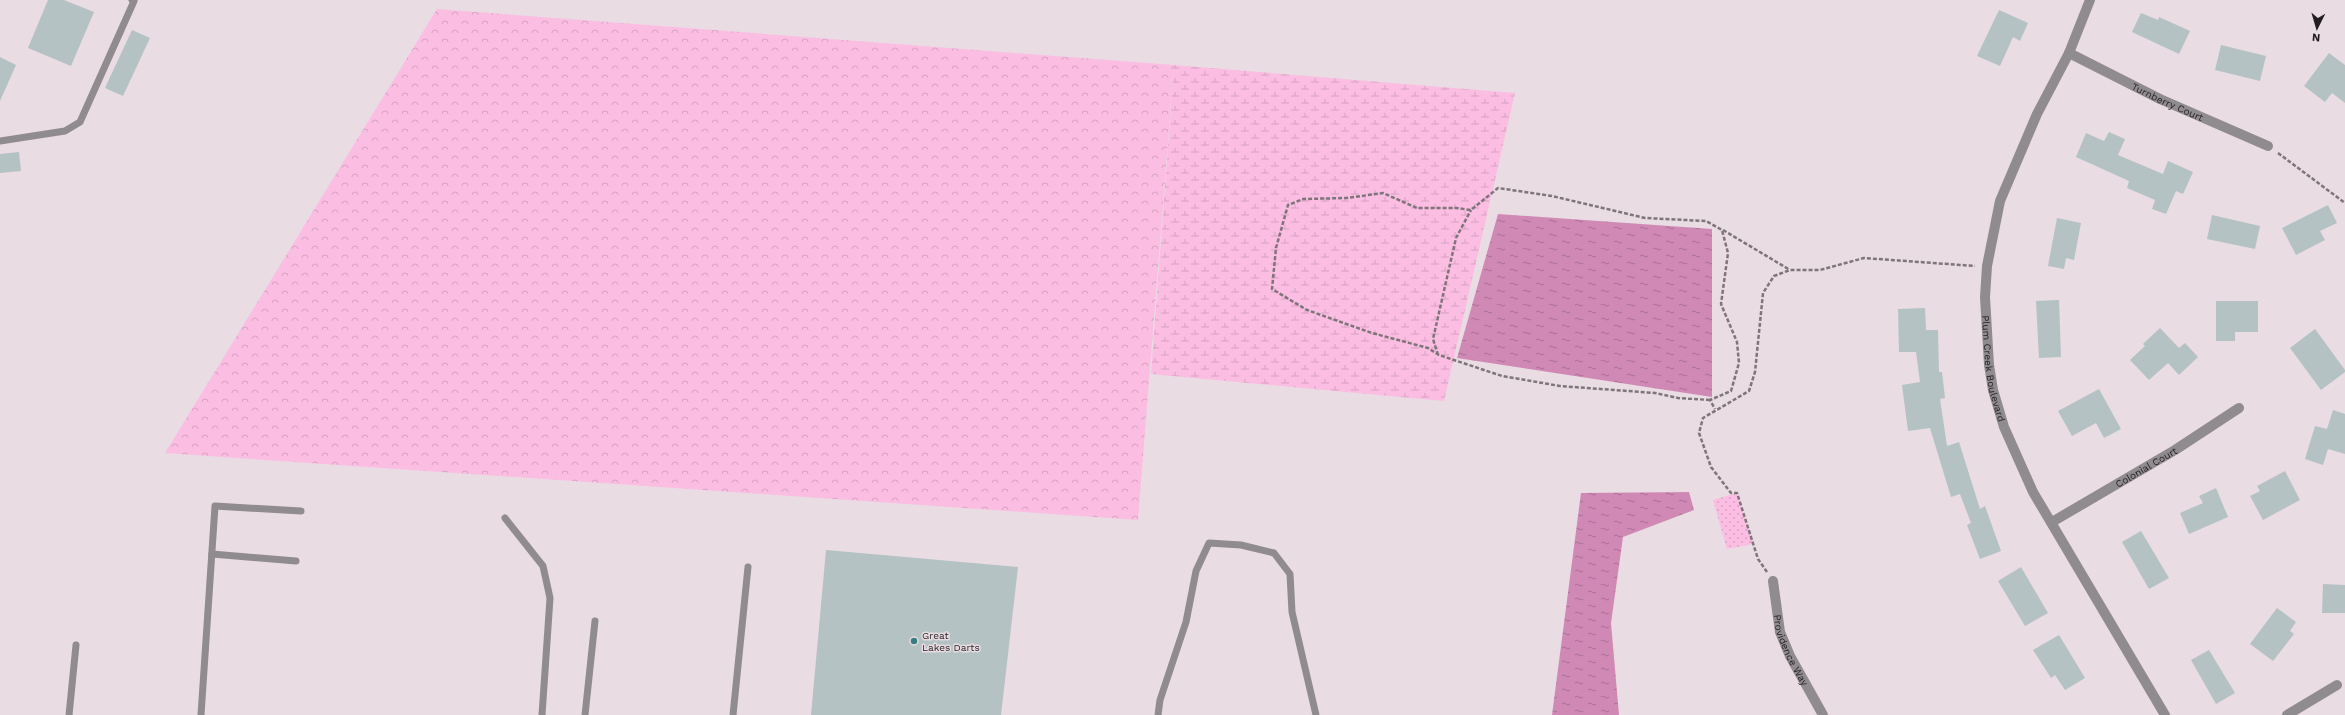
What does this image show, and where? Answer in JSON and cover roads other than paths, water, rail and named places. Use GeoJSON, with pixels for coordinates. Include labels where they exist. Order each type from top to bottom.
{"type":"FeatureCollection","features":[{"type":"Feature","properties":{"kind":"street","name":"Plum Creek Boulevard"},"geometry":{"type":"LineString","coordinates":[[2090,0],[2069,53],[2037,114],[2000,201],[1987,266],[1986,333],[1993,390],[2017,458],[2052,522],[2165,715]]}},
{"type":"Feature","properties":{"kind":"street","name":"Turnberry Court"},"geometry":{"type":"LineString","coordinates":[[2069,53],[2160,99],[2268,146]]}},
{"type":"Feature","properties":{"kind":"street","name":"Colonial Court"},"geometry":{"type":"LineString","coordinates":[[2052,522],[2175,450],[2239,408]]}},
{"type":"Feature","properties":{"kind":"street","name":"Providence Way"},"geometry":{"type":"LineString","coordinates":[[1773,581],[1780,632],[1790,656],[1822,715]]}},
{"type":"Feature","properties":{"kind":"street"},"geometry":{"type":"LineString","coordinates":[[2287,715],[2337,684]]}},
{"type":"Feature","properties":{"kind":"lane"},"geometry":{"type":"LineString","coordinates":[[0,141],[65,131],[80,122],[134,1],[132,0]]}},
{"type":"Feature","properties":{"kind":"lane"},"geometry":{"type":"LineString","coordinates":[[201,715],[215,506],[301,511]]}},
{"type":"Feature","properties":{"kind":"lane"},"geometry":{"type":"LineString","coordinates":[[505,518],[543,566],[550,598],[542,715]]}},
{"type":"Feature","properties":{"kind":"lane"},"geometry":{"type":"LineString","coordinates":[[1158,715],[1160,700],[1186,622],[1196,571],[1209,543],[1241,545],[1274,553],[1290,574],[1292,612],[1316,715]]}},
{"type":"Feature","properties":{"kind":"lane"},"geometry":{"type":"LineString","coordinates":[[212,554],[296,561]]}},
{"type":"Feature","properties":{"kind":"lane"},"geometry":{"type":"LineString","coordinates":[[734,715],[748,567]]}},
{"type":"Feature","properties":{"kind":"lane"},"geometry":{"type":"LineString","coordinates":[[585,715],[595,621]]}},
{"type":"Feature","properties":{"kind":"lane"},"geometry":{"type":"LineString","coordinates":[[68,715],[76,645]]}},
{"type":"Feature","properties":{"kind":"water"},"geometry":{"type":"Polygon","coordinates":[[[1498,214],[1712,229],[1712,397],[1457,358],[1498,214]]]}},
{"type":"Feature","properties":{"kind":"water"},"geometry":{"type":"Polygon","coordinates":[[[1689,492],[1694,510],[1623,537],[1611,623],[1619,715],[1552,715],[1581,493],[1689,492]]]}},
{"type":"Feature","properties":{"kind":"place","name":"Great Lakes Darts"},"geometry":{"type":"Point","coordinates":[914,641]}}]}
